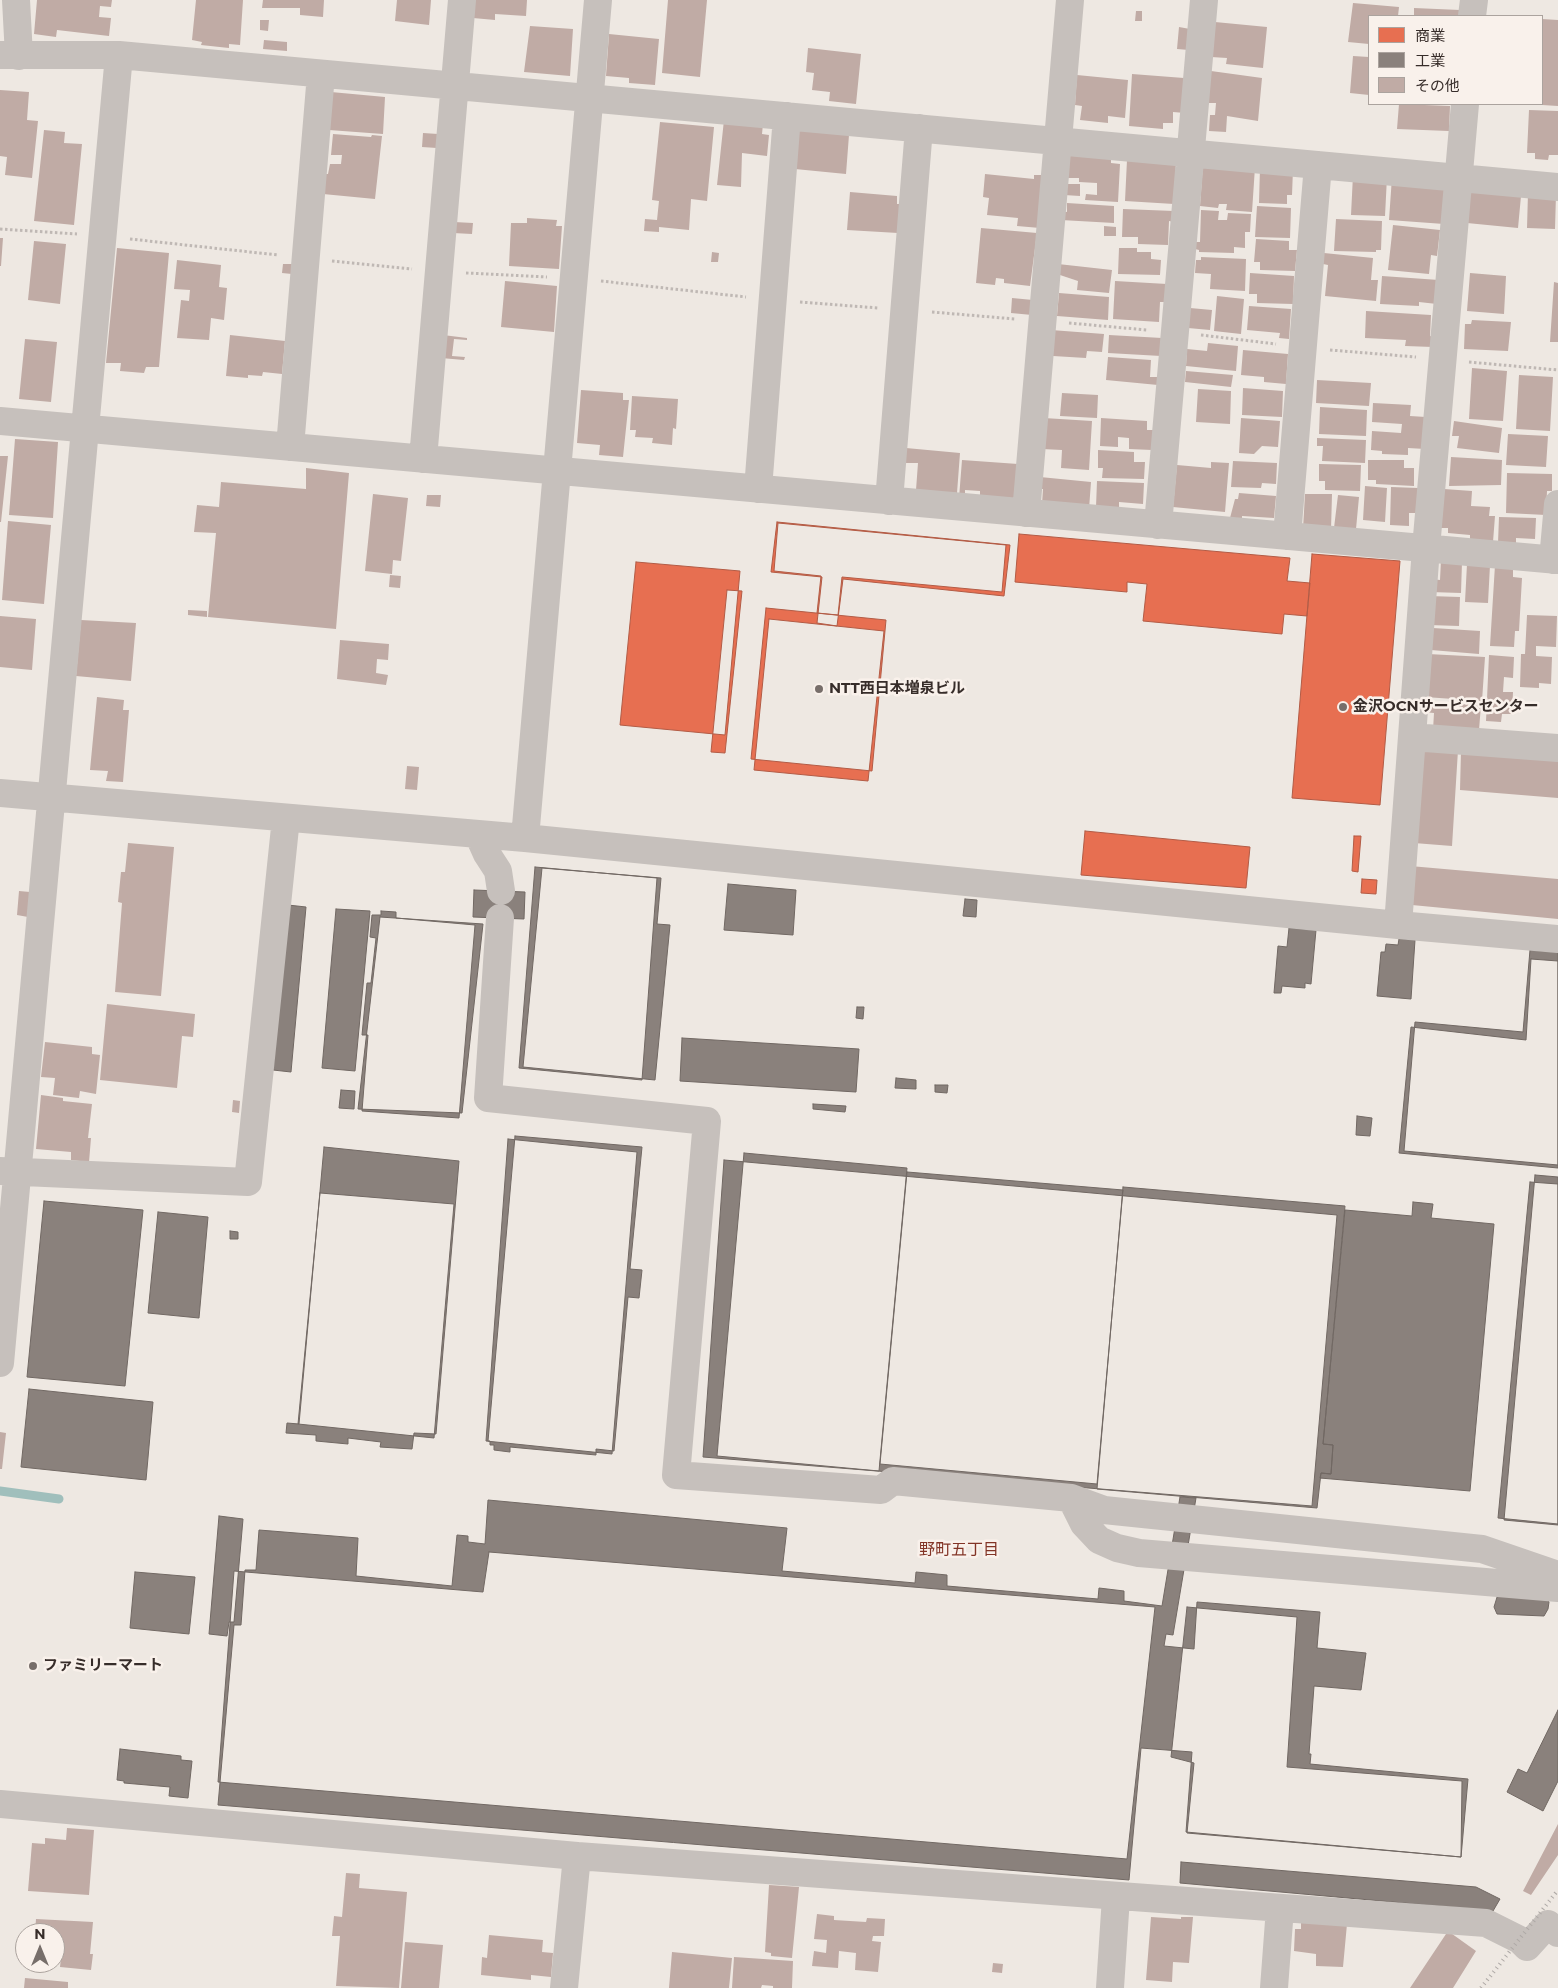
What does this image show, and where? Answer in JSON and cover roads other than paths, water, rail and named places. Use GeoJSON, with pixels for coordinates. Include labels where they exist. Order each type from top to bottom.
{"type":"FeatureCollection","features":[{"type":"Feature","properties":{"kind":"street"},"geometry":{"type":"LineString","coordinates":[[16,0],[9,56],[119,55],[1558,187]]}},
{"type":"Feature","properties":{"kind":"street"},"geometry":{"type":"LineString","coordinates":[[423,459],[462,0]]}},
{"type":"Feature","properties":{"kind":"street"},"geometry":{"type":"LineString","coordinates":[[526,838],[556,471],[598,0]]}},
{"type":"Feature","properties":{"kind":"street"},"geometry":{"type":"LineString","coordinates":[[1026,513],[1070,0]]}},
{"type":"Feature","properties":{"kind":"street"},"geometry":{"type":"LineString","coordinates":[[1158,525],[1204,0]]}},
{"type":"Feature","properties":{"kind":"street"},"geometry":{"type":"LineString","coordinates":[[1472,15],[1474,0]]}},
{"type":"Feature","properties":{"kind":"street"},"geometry":{"type":"LineString","coordinates":[[0,1363],[8,1171],[51,798],[119,55]]}},
{"type":"Feature","properties":{"kind":"street"},"geometry":{"type":"LineString","coordinates":[[290,447],[321,74]]}},
{"type":"Feature","properties":{"kind":"street"},"geometry":{"type":"LineString","coordinates":[[1398,925],[1426,548],[1465,105]]}},
{"type":"Feature","properties":{"kind":"street"},"geometry":{"type":"LineString","coordinates":[[758,489],[787,116]]}},
{"type":"Feature","properties":{"kind":"street"},"geometry":{"type":"LineString","coordinates":[[889,501],[919,128]]}},
{"type":"Feature","properties":{"kind":"street"},"geometry":{"type":"LineString","coordinates":[[1287,536],[1318,165]]}},
{"type":"Feature","properties":{"kind":"street"},"geometry":{"type":"LineString","coordinates":[[0,421],[1555,560],[1558,504]]}},
{"type":"Feature","properties":{"kind":"street"},"geometry":{"type":"LineString","coordinates":[[1412,737],[1558,748]]}},
{"type":"Feature","properties":{"kind":"street"},"geometry":{"type":"LineString","coordinates":[[0,793],[526,838],[1398,925],[1558,939]]}},
{"type":"Feature","properties":{"kind":"street"},"geometry":{"type":"LineString","coordinates":[[8,1171],[248,1182],[286,818]]}},
{"type":"Feature","properties":{"kind":"street"},"geometry":{"type":"LineString","coordinates":[[478,834],[487,854],[498,871],[500,905],[488,1098],[707,1121],[676,1475],[881,1490],[893,1482],[1071,1498],[1104,1510],[1482,1549],[1558,1575]]}},
{"type":"Feature","properties":{"kind":"street"},"geometry":{"type":"LineString","coordinates":[[1071,1498],[1084,1524],[1099,1540],[1117,1548],[1139,1553],[1558,1588]]}},
{"type":"Feature","properties":{"kind":"street"},"geometry":{"type":"LineString","coordinates":[[0,1804],[577,1856],[1486,1923],[1520,1940],[1527,1947],[1548,1924],[1558,1933]]}},
{"type":"Feature","properties":{"kind":"street"},"geometry":{"type":"LineString","coordinates":[[564,1988],[577,1856]]}},
{"type":"Feature","properties":{"kind":"street"},"geometry":{"type":"LineString","coordinates":[[1110,1988],[1116,1897]]}},
{"type":"Feature","properties":{"kind":"street"},"geometry":{"type":"LineString","coordinates":[[1274,1988],[1280,1908]]}},
{"type":"Feature","properties":{"kind":"waterway"},"geometry":{"type":"LineString","coordinates":[[0,1491],[59,1499]]}},
{"type":"Feature","properties":{"kind":"railway"},"geometry":{"type":"LineString","coordinates":[[1481,1988],[1558,1890]]}},
{"type":"Feature","properties":{"kind":"place","name":"NTT西日本増泉ビル"},"geometry":{"type":"Point","coordinates":[819,689]}},
{"type":"Feature","properties":{"kind":"place","name":"金沢OCNサービスセンター"},"geometry":{"type":"Point","coordinates":[1343,707]}},
{"type":"Feature","properties":{"kind":"place","name":"ファミリーマート"},"geometry":{"type":"Point","coordinates":[33,1666]}},
{"type":"Feature","properties":{"kind":"district","name":"野町五丁目"},"geometry":{"type":"Point","coordinates":[959,1550]}}]}
